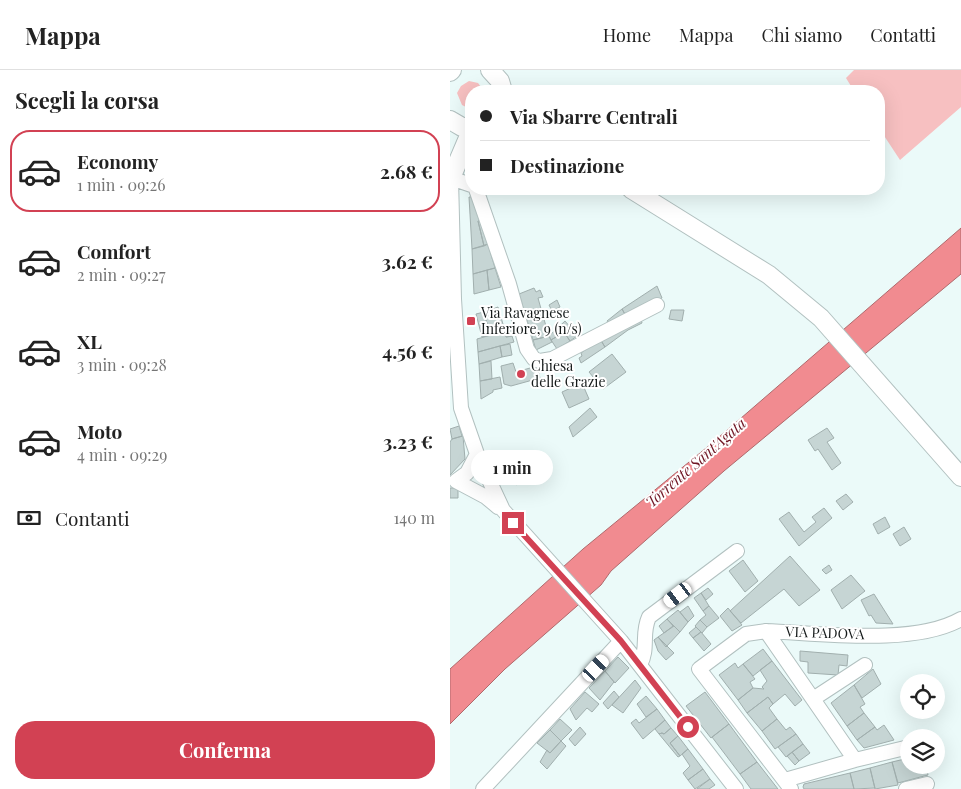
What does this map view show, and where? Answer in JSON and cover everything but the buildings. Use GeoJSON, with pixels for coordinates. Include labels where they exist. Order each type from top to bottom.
{"type":"FeatureCollection","features":[{"type":"Feature","properties":{"kind":"main road"},"geometry":{"type":"LineString","coordinates":[[490,70],[501,85]]}},
{"type":"Feature","properties":{"kind":"main road"},"geometry":{"type":"LineString","coordinates":[[450,120],[465,127]]}},
{"type":"Feature","properties":{"kind":"main road"},"geometry":{"type":"LineString","coordinates":[[450,175],[465,144]]}},
{"type":"Feature","properties":{"kind":"main road"},"geometry":{"type":"LineString","coordinates":[[640,195],[769,274],[821,318],[883,386],[961,477]]}},
{"type":"Feature","properties":{"kind":"street"},"geometry":{"type":"LineString","coordinates":[[465,182],[450,175],[454,299],[461,408],[489,482],[503,510],[513,523],[619,639],[736,789]]}},
{"type":"Feature","properties":{"kind":"street"},"geometry":{"type":"LineString","coordinates":[[478,195],[509,284],[527,350],[534,359],[540,361],[552,359],[657,305]]}},
{"type":"Feature","properties":{"kind":"street"},"geometry":{"type":"LineString","coordinates":[[453,481],[467,473],[477,454]]}},
{"type":"Feature","properties":{"kind":"street"},"geometry":{"type":"LineString","coordinates":[[453,481],[489,482]]}},
{"type":"Feature","properties":{"kind":"street"},"geometry":{"type":"LineString","coordinates":[[453,481],[486,497],[503,510]]}},
{"type":"Feature","properties":{"kind":"street"},"geometry":{"type":"LineString","coordinates":[[640,665],[646,654],[645,626],[649,617],[737,552]]}},
{"type":"Feature","properties":{"kind":"street","name":"VIA PADOVA"},"geometry":{"type":"LineString","coordinates":[[788,784],[698,669],[746,634],[766,631],[916,634],[950,625],[961,619]]}},
{"type":"Feature","properties":{"kind":"street"},"geometry":{"type":"LineString","coordinates":[[766,631],[854,760]]}},
{"type":"Feature","properties":{"kind":"street"},"geometry":{"type":"LineString","coordinates":[[483,789],[619,639]]}},
{"type":"Feature","properties":{"kind":"street"},"geometry":{"type":"LineString","coordinates":[[813,699],[865,665]]}},
{"type":"Feature","properties":{"kind":"street"},"geometry":{"type":"LineString","coordinates":[[788,784],[854,760],[900,749]]}},
{"type":"Feature","properties":{"kind":"street"},"geometry":{"type":"LineString","coordinates":[[906,789],[926,784]]}},
{"type":"Feature","properties":{"kind":"shaded area"},"geometry":{"type":"Polygon","coordinates":[[[854,70],[961,70],[961,107],[900,160],[885,137],[885,85],[850,85],[846,78],[854,70]]]}},
{"type":"Feature","properties":{"kind":"shaded area"},"geometry":{"type":"Polygon","coordinates":[[[469,81],[480,85],[465,85],[465,106],[462,105],[457,93],[461,86],[469,81]]]}},
{"type":"Feature","properties":{"kind":"water","name":"Torrente Sant'Agata"},"geometry":{"type":"Polygon","coordinates":[[[961,228],[961,274],[724,471],[611,571],[601,585],[505,669],[450,724],[450,669],[583,549],[711,444],[961,228]]]}},
{"type":"Feature","properties":{"kind":"place","name":"Via Ravagnese Inferiore, 9 (n/s)"},"geometry":{"type":"Point","coordinates":[471,321]}},
{"type":"Feature","properties":{"kind":"place","name":"Chiesa delle Grazie"},"geometry":{"type":"Point","coordinates":[521,374]}},
{"type":"Feature","properties":{"kind":"route"},"geometry":{"type":"LineString","coordinates":[[513,523],[621,641],[688,727]]}}]}
